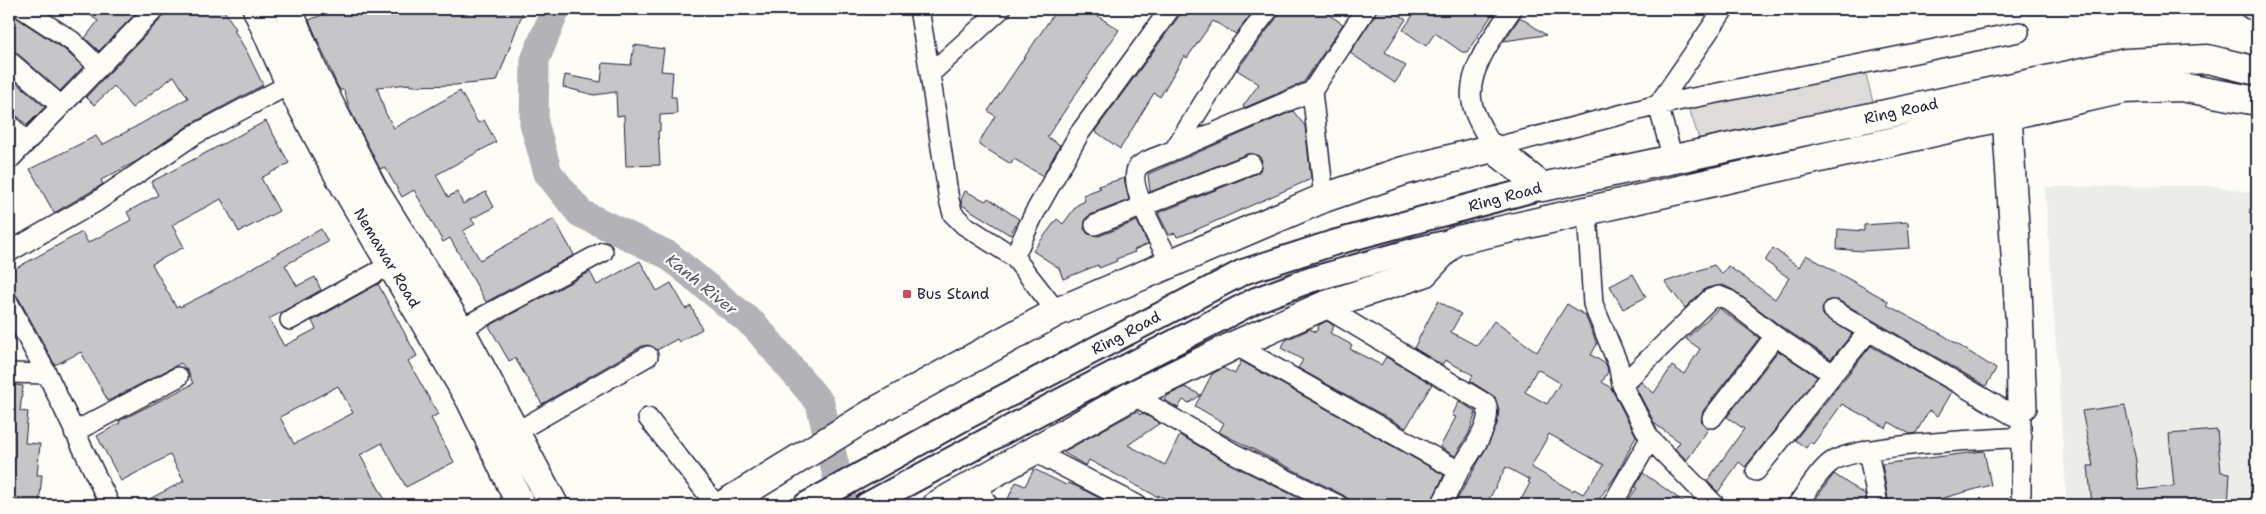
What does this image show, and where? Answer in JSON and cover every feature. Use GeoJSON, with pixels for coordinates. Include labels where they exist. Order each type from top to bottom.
{"type":"FeatureCollection","features":[{"type":"Feature","properties":{"kind":"highway","name":"Nemawar Road"},"geometry":{"type":"LineString","coordinates":[[257,9],[373,189],[417,284],[482,396],[516,432],[554,505]]}},
{"type":"Feature","properties":{"kind":"highway"},"geometry":{"type":"LineString","coordinates":[[288,9],[303,80]]}},
{"type":"Feature","properties":{"kind":"highway","name":"Ring Road"},"geometry":{"type":"LineString","coordinates":[[1542,187],[2126,63],[2208,59],[2257,71]]}},
{"type":"Feature","properties":{"kind":"highway","name":"Nemawar Road"},"geometry":{"type":"LineString","coordinates":[[303,80],[356,207],[392,264],[417,284],[460,330],[521,505]]}},
{"type":"Feature","properties":{"kind":"highway","name":"Ring Road"},"geometry":{"type":"LineString","coordinates":[[1454,241],[2124,89],[2181,87],[2257,101]]}},
{"type":"Feature","properties":{"kind":"highway"},"geometry":{"type":"LineString","coordinates":[[723,505],[775,475],[881,408],[1057,312],[1324,198],[1403,171],[1493,148],[1542,187]]}},
{"type":"Feature","properties":{"kind":"highway"},"geometry":{"type":"LineString","coordinates":[[937,505],[984,500],[1031,450],[1133,394],[1235,345],[1323,306],[1424,273],[1454,241]]}},
{"type":"Feature","properties":{"kind":"main road","name":"Ring Road"},"geometry":{"type":"LineString","coordinates":[[806,505],[962,419],[1243,272],[1333,243],[1542,187]]}},
{"type":"Feature","properties":{"kind":"main road","name":"Ring Road"},"geometry":{"type":"LineString","coordinates":[[866,505],[1256,300],[1310,280],[1454,241]]}},
{"type":"Feature","properties":{"kind":"street"},"geometry":{"type":"LineString","coordinates":[[23,9],[72,40],[98,66]]}},
{"type":"Feature","properties":{"kind":"street"},"geometry":{"type":"LineString","coordinates":[[9,160],[60,105],[155,9]]}},
{"type":"Feature","properties":{"kind":"street"},"geometry":{"type":"LineString","coordinates":[[931,9],[920,18],[949,200],[953,214],[964,224],[1014,257],[1057,312]]}},
{"type":"Feature","properties":{"kind":"street"},"geometry":{"type":"LineString","coordinates":[[930,74],[1001,9]]}},
{"type":"Feature","properties":{"kind":"street"},"geometry":{"type":"LineString","coordinates":[[1014,257],[1034,214],[1083,127],[1170,9]]}},
{"type":"Feature","properties":{"kind":"street"},"geometry":{"type":"LineString","coordinates":[[1174,150],[1232,57],[1269,9]]}},
{"type":"Feature","properties":{"kind":"street"},"geometry":{"type":"LineString","coordinates":[[1171,264],[1135,185],[1134,174],[1139,165],[1312,91],[1366,9]]}},
{"type":"Feature","properties":{"kind":"street"},"geometry":{"type":"LineString","coordinates":[[1512,9],[1493,37],[1472,77],[1472,104],[1493,148],[1658,104],[2019,32]]}},
{"type":"Feature","properties":{"kind":"street"},"geometry":{"type":"LineString","coordinates":[[1658,104],[1724,9]]}},
{"type":"Feature","properties":{"kind":"street"},"geometry":{"type":"LineString","coordinates":[[2250,9],[2257,11]]}},
{"type":"Feature","properties":{"kind":"street"},"geometry":{"type":"LineString","coordinates":[[9,61],[60,105]]}},
{"type":"Feature","properties":{"kind":"street"},"geometry":{"type":"LineString","coordinates":[[9,252],[96,202],[194,135],[303,80]]}},
{"type":"Feature","properties":{"kind":"street"},"geometry":{"type":"LineString","coordinates":[[1312,91],[1324,198]]}},
{"type":"Feature","properties":{"kind":"street"},"geometry":{"type":"LineString","coordinates":[[1658,104],[1673,159]]}},
{"type":"Feature","properties":{"kind":"street"},"geometry":{"type":"LineString","coordinates":[[2007,116],[2025,352],[2027,408],[2021,424],[2021,494]]}},
{"type":"Feature","properties":{"kind":"street"},"geometry":{"type":"LineString","coordinates":[[9,124],[26,142]]}},
{"type":"Feature","properties":{"kind":"street"},"geometry":{"type":"LineString","coordinates":[[1096,225],[1252,164]]}},
{"type":"Feature","properties":{"kind":"street"},"geometry":{"type":"LineString","coordinates":[[1587,212],[1594,304],[1618,364],[1622,385],[1650,439],[1715,505]]}},
{"type":"Feature","properties":{"kind":"street"},"geometry":{"type":"LineString","coordinates":[[460,330],[603,252]]}},
{"type":"Feature","properties":{"kind":"street"},"geometry":{"type":"LineString","coordinates":[[290,320],[392,264]]}},
{"type":"Feature","properties":{"kind":"street"},"geometry":{"type":"LineString","coordinates":[[1622,385],[1710,299],[1719,296],[1729,300],[1776,336],[1832,374]]}},
{"type":"Feature","properties":{"kind":"street"},"geometry":{"type":"LineString","coordinates":[[9,304],[47,374],[110,505]]}},
{"type":"Feature","properties":{"kind":"street"},"geometry":{"type":"LineString","coordinates":[[1323,306],[1486,404],[1489,410],[1487,423],[1441,505]]}},
{"type":"Feature","properties":{"kind":"street"},"geometry":{"type":"LineString","coordinates":[[1833,310],[2021,424]]}},
{"type":"Feature","properties":{"kind":"street"},"geometry":{"type":"LineString","coordinates":[[1756,471],[1832,374],[1869,331]]}},
{"type":"Feature","properties":{"kind":"street"},"geometry":{"type":"LineString","coordinates":[[1712,418],[1776,336]]}},
{"type":"Feature","properties":{"kind":"street"},"geometry":{"type":"LineString","coordinates":[[1235,345],[1459,472]]}},
{"type":"Feature","properties":{"kind":"street"},"geometry":{"type":"LineString","coordinates":[[516,432],[648,356]]}},
{"type":"Feature","properties":{"kind":"street"},"geometry":{"type":"LineString","coordinates":[[9,373],[47,374]]}},
{"type":"Feature","properties":{"kind":"street"},"geometry":{"type":"LineString","coordinates":[[74,432],[178,377]]}},
{"type":"Feature","properties":{"kind":"street"},"geometry":{"type":"LineString","coordinates":[[1133,394],[1233,453],[1338,505]]}},
{"type":"Feature","properties":{"kind":"street"},"geometry":{"type":"LineString","coordinates":[[648,418],[716,505]]}},
{"type":"Feature","properties":{"kind":"street"},"geometry":{"type":"LineString","coordinates":[[1797,505],[1829,463],[1839,457],[1868,450],[2021,424]]}},
{"type":"Feature","properties":{"kind":"street"},"geometry":{"type":"LineString","coordinates":[[1612,505],[1650,439]]}},
{"type":"Feature","properties":{"kind":"street"},"geometry":{"type":"LineString","coordinates":[[1031,450],[1137,505]]}},
{"type":"Feature","properties":{"kind":"street"},"geometry":{"type":"LineString","coordinates":[[1868,450],[1878,505]]}},
{"type":"Feature","properties":{"kind":"shaded area"},"geometry":{"type":"Polygon","coordinates":[[[1863,63],[1873,102],[1700,142],[1686,99],[1863,63]]]}},
{"type":"Feature","properties":{"kind":"shaded area"},"geometry":{"type":"Polygon","coordinates":[[[2214,186],[2257,194],[2257,505],[2067,505],[2045,187],[2214,186]]]}},
{"type":"Feature","properties":{"kind":"building"},"geometry":{"type":"Polygon","coordinates":[[[9,9],[12,9],[17,18],[65,50],[83,67],[60,91],[16,52],[9,50],[9,9]]]}},
{"type":"Feature","properties":{"kind":"building"},"geometry":{"type":"Polygon","coordinates":[[[98,9],[140,9],[99,51],[85,38],[98,21],[91,16],[98,9]]]}},
{"type":"Feature","properties":{"kind":"building"},"geometry":{"type":"Polygon","coordinates":[[[166,9],[223,9],[236,29],[234,30],[263,85],[189,125],[137,161],[101,180],[103,184],[54,213],[30,169],[96,136],[102,145],[188,98],[174,76],[132,108],[114,86],[94,105],[86,97],[163,17],[166,9]]]}},
{"type":"Feature","properties":{"kind":"building"},"geometry":{"type":"Polygon","coordinates":[[[319,9],[524,9],[497,81],[456,85],[410,86],[410,84],[377,87],[385,112],[394,128],[460,91],[478,123],[484,120],[496,142],[436,175],[448,197],[457,192],[463,204],[486,192],[494,207],[471,219],[475,224],[463,231],[480,260],[554,219],[574,255],[486,302],[450,238],[443,242],[414,190],[402,197],[385,167],[380,169],[350,110],[344,90],[340,90],[337,85],[309,20],[322,15],[319,9]]]}},
{"type":"Feature","properties":{"kind":"building"},"geometry":{"type":"Polygon","coordinates":[[[1057,9],[1087,9],[1119,30],[1047,137],[1060,145],[1043,176],[1014,159],[1011,164],[978,144],[995,116],[988,111],[1057,9]]]}},
{"type":"Feature","properties":{"kind":"building"},"geometry":{"type":"Polygon","coordinates":[[[1181,9],[1255,9],[1236,34],[1213,21],[1187,58],[1184,56],[1160,97],[1154,93],[1120,149],[1095,131],[1179,16],[1181,9]]]}},
{"type":"Feature","properties":{"kind":"building"},"geometry":{"type":"Polygon","coordinates":[[[1280,9],[1320,9],[1343,24],[1304,82],[1244,108],[1243,106],[1259,84],[1237,70],[1278,16],[1280,9]]]}},
{"type":"Feature","properties":{"kind":"building"},"geometry":{"type":"Polygon","coordinates":[[[1377,9],[1390,9],[1406,19],[1385,52],[1406,66],[1395,83],[1350,53],[1377,9]]]}},
{"type":"Feature","properties":{"kind":"building"},"geometry":{"type":"Polygon","coordinates":[[[1417,9],[1430,16],[1435,9],[1496,9],[1467,52],[1462,52],[1435,33],[1426,46],[1403,30],[1417,9]]]}},
{"type":"Feature","properties":{"kind":"building"},"geometry":{"type":"Polygon","coordinates":[[[1520,17],[1546,35],[1504,41],[1520,17]]]}},
{"type":"Feature","properties":{"kind":"building"},"geometry":{"type":"Polygon","coordinates":[[[634,45],[664,49],[661,71],[673,72],[671,97],[676,97],[677,114],[660,115],[660,131],[658,131],[660,165],[626,166],[624,115],[617,116],[616,92],[594,95],[563,87],[565,75],[601,82],[603,63],[631,65],[634,45]]]}},
{"type":"Feature","properties":{"kind":"building"},"geometry":{"type":"Polygon","coordinates":[[[9,76],[45,107],[27,125],[17,116],[9,113],[9,76]]]}},
{"type":"Feature","properties":{"kind":"building"},"geometry":{"type":"Polygon","coordinates":[[[1293,111],[1305,126],[1311,179],[1189,233],[1177,237],[1175,233],[1169,235],[1158,213],[1255,174],[1260,171],[1262,160],[1258,155],[1247,154],[1150,192],[1148,174],[1293,111]]]}},
{"type":"Feature","properties":{"kind":"building"},"geometry":{"type":"Polygon","coordinates":[[[266,121],[289,163],[261,178],[279,211],[239,232],[221,199],[172,225],[184,247],[152,264],[176,307],[179,305],[180,307],[321,229],[328,242],[285,265],[297,286],[315,277],[321,290],[269,319],[284,346],[316,329],[312,321],[378,284],[417,356],[408,361],[438,414],[431,418],[454,462],[406,487],[382,443],[360,455],[388,505],[138,505],[184,481],[170,455],[121,481],[97,436],[120,423],[119,421],[193,384],[188,371],[181,363],[108,401],[81,352],[55,365],[19,299],[14,292],[9,293],[9,272],[82,232],[88,243],[131,220],[127,212],[158,195],[151,182],[266,121]],[[338,386],[280,417],[294,444],[353,413],[338,386]]]}},
{"type":"Feature","properties":{"kind":"building"},"geometry":{"type":"Polygon","coordinates":[[[1124,178],[1129,200],[1090,215],[1086,218],[1084,229],[1088,234],[1099,236],[1137,221],[1148,244],[1134,250],[1135,252],[1116,259],[1117,261],[1099,268],[1098,265],[1063,279],[1059,268],[1033,251],[1057,219],[1063,224],[1077,205],[1085,201],[1083,195],[1101,188],[1098,186],[1124,178]]]}},
{"type":"Feature","properties":{"kind":"building"},"geometry":{"type":"Polygon","coordinates":[[[965,191],[986,201],[988,198],[1019,219],[1010,235],[962,205],[961,200],[965,191]]]}},
{"type":"Feature","properties":{"kind":"building"},"geometry":{"type":"Polygon","coordinates":[[[1908,222],[1910,248],[1863,251],[1837,249],[1838,229],[1864,231],[1864,225],[1908,222]]]}},
{"type":"Feature","properties":{"kind":"building"},"geometry":{"type":"Polygon","coordinates":[[[1773,248],[1799,267],[1806,255],[1888,301],[1887,305],[1943,335],[1996,369],[1986,386],[1838,300],[1827,301],[1822,309],[1823,315],[1852,334],[1831,359],[1782,327],[1733,290],[1723,285],[1706,288],[1685,308],[1665,282],[1714,265],[1722,274],[1728,266],[1775,299],[1789,278],[1765,261],[1773,248]]]}},
{"type":"Feature","properties":{"kind":"building"},"geometry":{"type":"Polygon","coordinates":[[[640,261],[657,291],[671,283],[686,309],[691,306],[702,329],[679,342],[677,339],[657,350],[648,345],[642,346],[542,404],[515,358],[509,361],[489,326],[590,272],[597,285],[640,261]]]}},
{"type":"Feature","properties":{"kind":"building"},"geometry":{"type":"Polygon","coordinates":[[[1633,274],[1646,297],[1623,309],[1610,286],[1633,274]]]}},
{"type":"Feature","properties":{"kind":"building"},"geometry":{"type":"Polygon","coordinates":[[[1438,301],[1461,314],[1451,332],[1477,346],[1494,321],[1537,352],[1567,304],[1585,315],[1597,344],[1591,355],[1606,364],[1607,367],[1608,372],[1602,382],[1611,388],[1636,436],[1617,474],[1597,502],[1601,505],[1518,505],[1530,480],[1506,467],[1486,505],[1454,505],[1489,443],[1497,424],[1499,410],[1495,397],[1470,381],[1473,375],[1445,360],[1442,365],[1414,348],[1438,301]],[[1537,369],[1525,392],[1547,404],[1560,383],[1537,369]],[[1549,434],[1531,467],[1573,491],[1574,489],[1583,494],[1604,465],[1549,434]]]}},
{"type":"Feature","properties":{"kind":"building"},"geometry":{"type":"Polygon","coordinates":[[[1719,308],[1759,338],[1703,411],[1701,422],[1709,428],[1687,460],[1675,449],[1680,442],[1655,424],[1636,388],[1641,382],[1654,393],[1672,366],[1684,374],[1700,349],[1686,339],[1719,308]]]}},
{"type":"Feature","properties":{"kind":"building"},"geometry":{"type":"Polygon","coordinates":[[[1327,321],[1334,326],[1330,333],[1352,345],[1350,349],[1381,365],[1386,357],[1432,384],[1406,428],[1298,368],[1303,360],[1281,348],[1286,340],[1310,329],[1316,332],[1319,325],[1327,321]]]}},
{"type":"Feature","properties":{"kind":"building"},"geometry":{"type":"Polygon","coordinates":[[[1871,346],[1952,392],[1938,416],[1929,410],[1916,433],[1910,434],[1889,422],[1886,428],[1842,404],[1813,444],[1810,442],[1806,448],[1795,440],[1871,346]]]}},
{"type":"Feature","properties":{"kind":"building"},"geometry":{"type":"Polygon","coordinates":[[[1778,351],[1817,377],[1745,467],[1739,462],[1718,492],[1707,481],[1744,429],[1727,417],[1778,351]]]}},
{"type":"Feature","properties":{"kind":"building"},"geometry":{"type":"Polygon","coordinates":[[[1241,361],[1444,475],[1430,505],[1357,505],[1343,495],[1219,432],[1224,423],[1195,406],[1212,374],[1223,368],[1235,374],[1241,361]]]}},
{"type":"Feature","properties":{"kind":"building"},"geometry":{"type":"Polygon","coordinates":[[[9,384],[23,386],[20,411],[28,412],[25,443],[40,444],[37,475],[42,475],[39,505],[9,505],[9,384]]]}},
{"type":"Feature","properties":{"kind":"building"},"geometry":{"type":"Polygon","coordinates":[[[1185,387],[1201,395],[1189,403],[1183,400],[1178,408],[1164,400],[1167,396],[1185,387]]]}},
{"type":"Feature","properties":{"kind":"building"},"geometry":{"type":"Polygon","coordinates":[[[1459,401],[1476,412],[1469,433],[1455,456],[1440,447],[1456,417],[1452,416],[1459,401]]]}},
{"type":"Feature","properties":{"kind":"building"},"geometry":{"type":"Polygon","coordinates":[[[2125,405],[2136,461],[2139,490],[2174,486],[2169,434],[2217,430],[2221,472],[2230,473],[2228,505],[2092,505],[2088,466],[2093,466],[2082,411],[2125,405]]]}},
{"type":"Feature","properties":{"kind":"building"},"geometry":{"type":"Polygon","coordinates":[[[1137,411],[1140,415],[1142,413],[1160,423],[1128,445],[1165,465],[1180,435],[1228,463],[1313,505],[1178,505],[1158,495],[1158,497],[1089,460],[1086,466],[1063,452],[1137,411]]]}},
{"type":"Feature","properties":{"kind":"building"},"geometry":{"type":"Polygon","coordinates":[[[1984,451],[1991,485],[1918,505],[1889,505],[1882,464],[1984,451]]]}},
{"type":"Feature","properties":{"kind":"building"},"geometry":{"type":"Polygon","coordinates":[[[1034,469],[1066,485],[1068,483],[1078,487],[1113,505],[1005,505],[1016,482],[1025,486],[1034,469]]]}},
{"type":"Feature","properties":{"kind":"building"},"geometry":{"type":"Polygon","coordinates":[[[1643,473],[1688,505],[1625,505],[1637,488],[1635,487],[1643,473]]]}},
{"type":"Feature","properties":{"kind":"building"},"geometry":{"type":"Polygon","coordinates":[[[1834,474],[1865,495],[1867,505],[1811,505],[1834,474]]]}},
{"type":"Feature","properties":{"kind":"waterway","name":"Kanh River"},"geometry":{"type":"LineString","coordinates":[[556,9],[535,60],[534,123],[548,173],[580,213],[668,255],[756,327],[820,403],[844,505]]}},
{"type":"Feature","properties":{"kind":"place","name":"Bus Stand"},"geometry":{"type":"Point","coordinates":[907,294]}}]}
